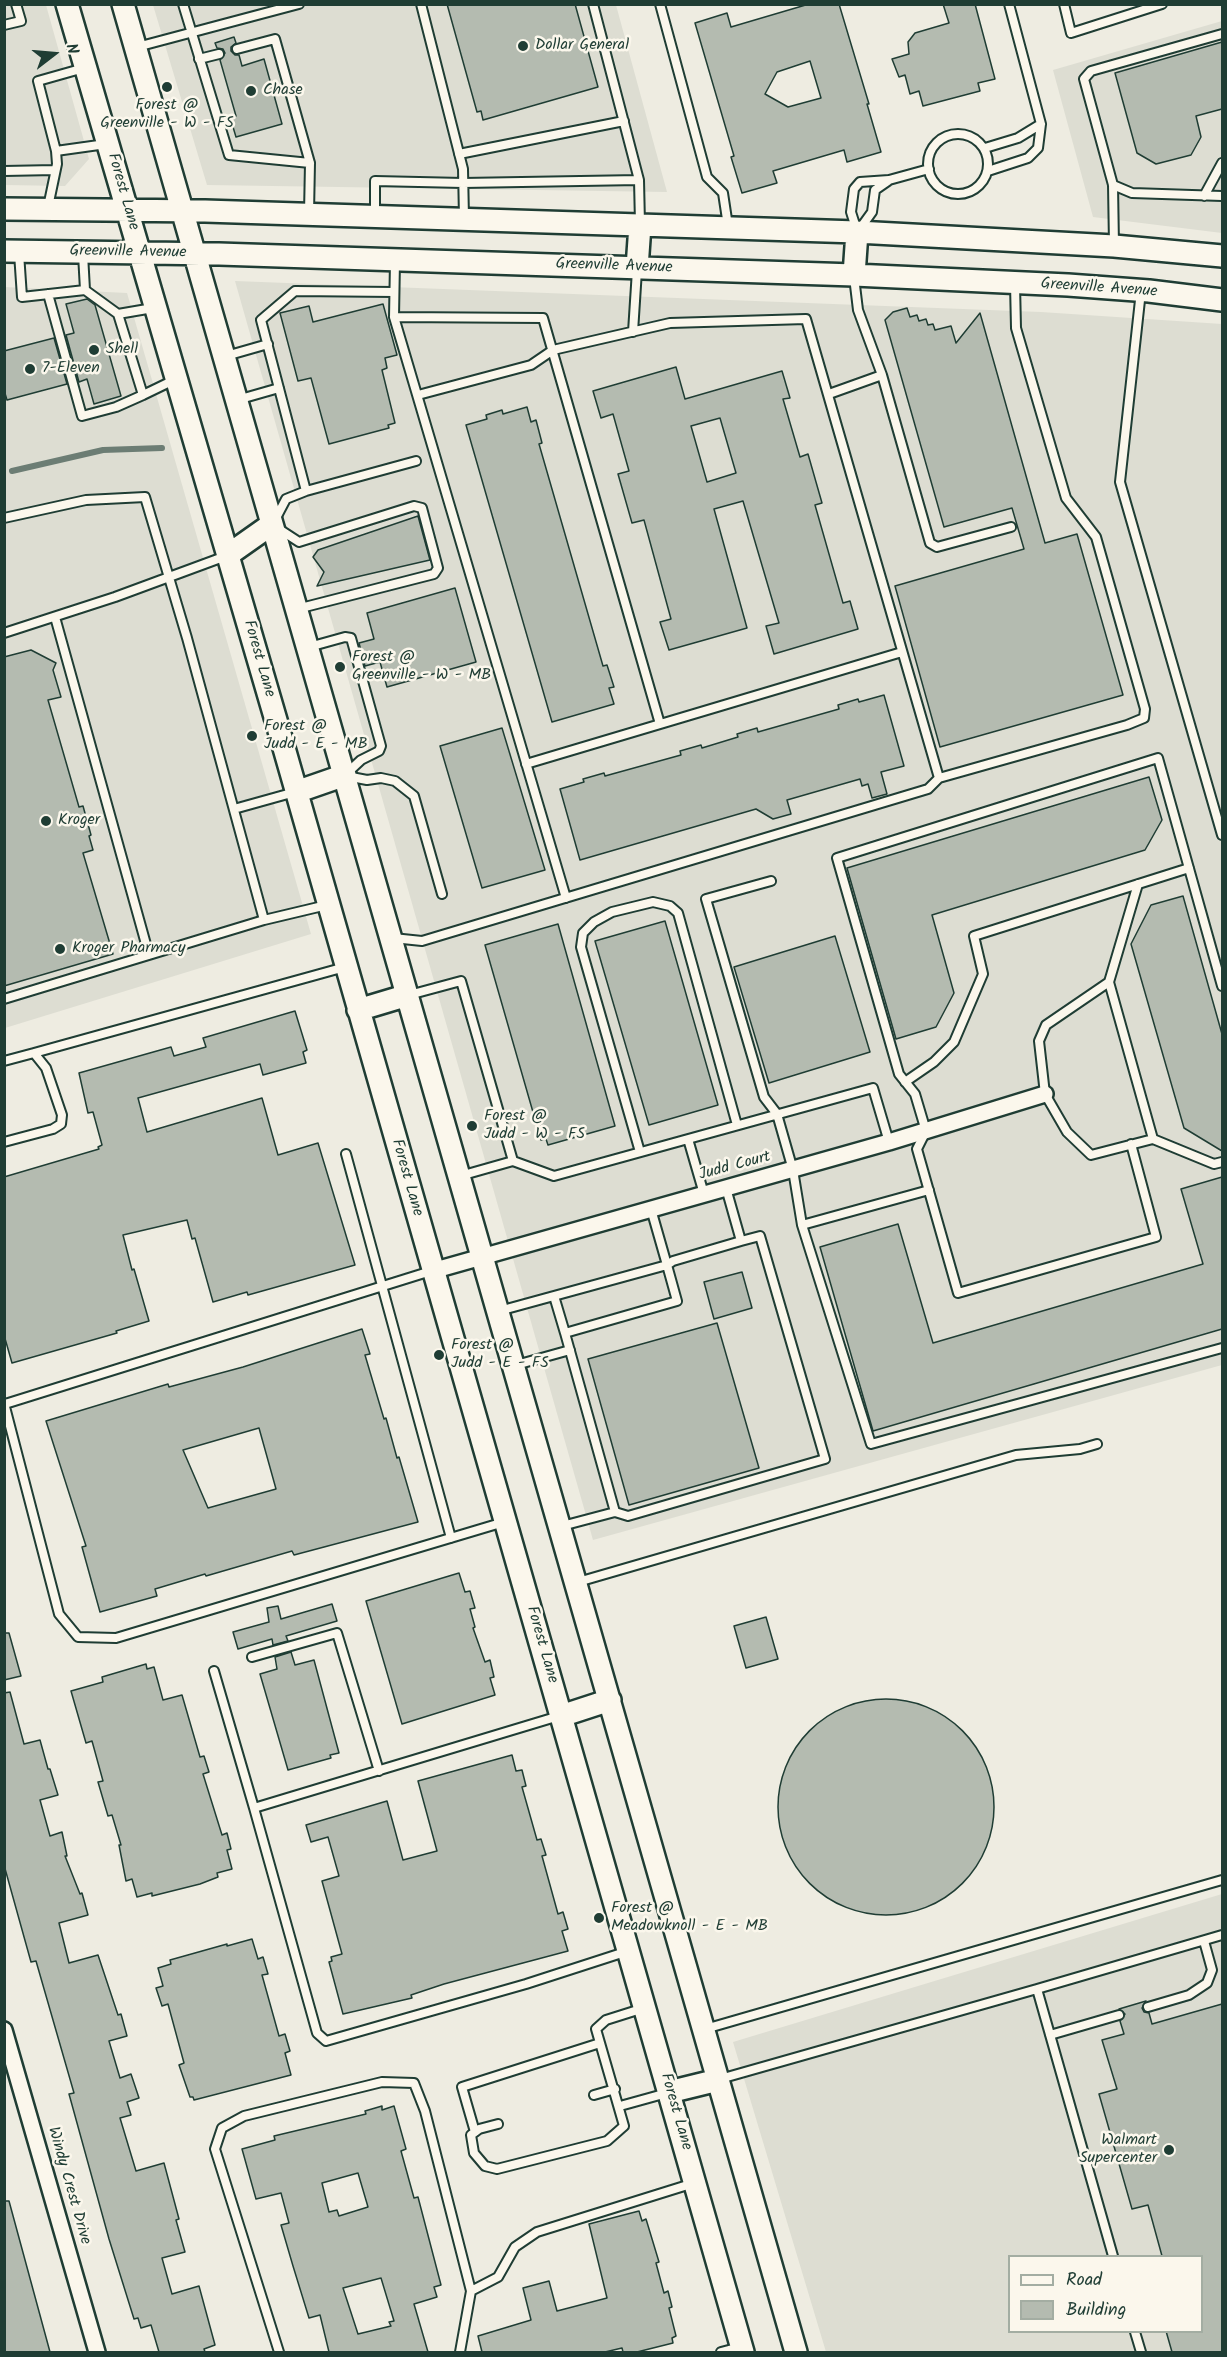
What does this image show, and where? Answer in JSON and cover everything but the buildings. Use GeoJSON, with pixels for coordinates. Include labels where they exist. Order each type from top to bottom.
{"type":"FeatureCollection","features":[{"type":"Feature","properties":{"kind":"main road","name":"Forest Lane"},"geometry":{"type":"LineString","coordinates":[[67,4],[228,555],[742,2349]]}},
{"type":"Feature","properties":{"kind":"main road"},"geometry":{"type":"LineString","coordinates":[[123,4],[796,2352]]}},
{"type":"Feature","properties":{"kind":"main road"},"geometry":{"type":"LineString","coordinates":[[4,209],[309,214],[857,232],[1114,246],[1222,256]]}},
{"type":"Feature","properties":{"kind":"main road"},"geometry":{"type":"LineString","coordinates":[[638,268],[640,225]]}},
{"type":"Feature","properties":{"kind":"main road"},"geometry":{"type":"LineString","coordinates":[[854,275],[857,232]]}},
{"type":"Feature","properties":{"kind":"main road","name":"Greenville Avenue"},"geometry":{"type":"LineString","coordinates":[[12,251],[196,254],[854,275],[1141,291],[1222,300]]}},
{"type":"Feature","properties":{"kind":"main road"},"geometry":{"type":"LineString","coordinates":[[228,555],[272,524]]}},
{"type":"Feature","properties":{"kind":"main road"},"geometry":{"type":"LineString","coordinates":[[296,792],[345,775]]}},
{"type":"Feature","properties":{"kind":"main road"},"geometry":{"type":"LineString","coordinates":[[358,1010],[408,995]]}},
{"type":"Feature","properties":{"kind":"main road"},"geometry":{"type":"LineString","coordinates":[[561,1716],[610,1700]]}},
{"type":"Feature","properties":{"kind":"main road"},"geometry":{"type":"LineString","coordinates":[[669,2092],[718,2080]]}},
{"type":"Feature","properties":{"kind":"street","name":"Judd Court"},"geometry":{"type":"LineString","coordinates":[[432,1271],[888,1143],[1045,1094]]}},
{"type":"Feature","properties":{"kind":"street","name":"Windy Crest Drive"},"geometry":{"type":"LineString","coordinates":[[4,2030],[97,2352]]}},
{"type":"Feature","properties":{"kind":"lane"},"geometry":{"type":"LineString","coordinates":[[4,25],[21,21],[16,4]]}},
{"type":"Feature","properties":{"kind":"lane"},"geometry":{"type":"LineString","coordinates":[[183,4],[229,155],[310,163]]}},
{"type":"Feature","properties":{"kind":"lane"},"geometry":{"type":"LineString","coordinates":[[135,47],[299,4]]}},
{"type":"Feature","properties":{"kind":"lane"},"geometry":{"type":"LineString","coordinates":[[421,4],[463,169],[464,219]]}},
{"type":"Feature","properties":{"kind":"lane"},"geometry":{"type":"LineString","coordinates":[[593,4],[639,180],[640,225]]}},
{"type":"Feature","properties":{"kind":"lane"},"geometry":{"type":"LineString","coordinates":[[988,171],[1028,158],[1038,148],[1041,124],[1009,4]]}},
{"type":"Feature","properties":{"kind":"lane"},"geometry":{"type":"LineString","coordinates":[[1064,4],[1071,33],[1162,4]]}},
{"type":"Feature","properties":{"kind":"lane"},"geometry":{"type":"LineString","coordinates":[[661,5],[707,177],[723,194],[728,228]]}},
{"type":"Feature","properties":{"kind":"lane"},"geometry":{"type":"LineString","coordinates":[[1114,246],[1113,185],[1084,79],[1091,71],[1222,34]]}},
{"type":"Feature","properties":{"kind":"lane"},"geometry":{"type":"LineString","coordinates":[[237,49],[275,39],[310,163],[309,214]]}},
{"type":"Feature","properties":{"kind":"lane"},"geometry":{"type":"LineString","coordinates":[[200,59],[219,54]]}},
{"type":"Feature","properties":{"kind":"lane"},"geometry":{"type":"LineString","coordinates":[[47,210],[56,152],[38,81],[85,67]]}},
{"type":"Feature","properties":{"kind":"lane"},"geometry":{"type":"LineString","coordinates":[[459,154],[624,121]]}},
{"type":"Feature","properties":{"kind":"lane"},"geometry":{"type":"LineString","coordinates":[[985,148],[1018,138],[1041,124]]}},
{"type":"Feature","properties":{"kind":"lane"},"geometry":{"type":"LineString","coordinates":[[952,134],[970,136],[985,148],[988,157],[988,171],[980,186],[971,192],[951,194],[934,182],[929,169],[929,156],[937,142],[952,134]]}},
{"type":"Feature","properties":{"kind":"lane"},"geometry":{"type":"LineString","coordinates":[[56,152],[108,143]]}},
{"type":"Feature","properties":{"kind":"lane"},"geometry":{"type":"LineString","coordinates":[[1204,196],[1222,163]]}},
{"type":"Feature","properties":{"kind":"lane"},"geometry":{"type":"LineString","coordinates":[[857,232],[851,212],[854,189],[860,182],[889,180],[929,169]]}},
{"type":"Feature","properties":{"kind":"lane"},"geometry":{"type":"LineString","coordinates":[[4,171],[55,170]]}},
{"type":"Feature","properties":{"kind":"lane"},"geometry":{"type":"LineString","coordinates":[[375,217],[375,181],[463,183],[639,180]]}},
{"type":"Feature","properties":{"kind":"lane"},"geometry":{"type":"LineString","coordinates":[[857,232],[872,212],[875,190],[889,180]]}},
{"type":"Feature","properties":{"kind":"lane"},"geometry":{"type":"LineString","coordinates":[[1113,185],[1132,193],[1222,196]]}},
{"type":"Feature","properties":{"kind":"lane"},"geometry":{"type":"LineString","coordinates":[[12,251],[22,297],[85,290],[118,314],[143,395]]}},
{"type":"Feature","properties":{"kind":"lane"},"geometry":{"type":"LineString","coordinates":[[82,253],[85,290]]}},
{"type":"Feature","properties":{"kind":"lane"},"geometry":{"type":"LineString","coordinates":[[395,260],[394,316],[566,898]]}},
{"type":"Feature","properties":{"kind":"lane"},"geometry":{"type":"LineString","coordinates":[[633,332],[638,268]]}},
{"type":"Feature","properties":{"kind":"lane"},"geometry":{"type":"LineString","coordinates":[[854,275],[858,310],[882,375],[930,543],[937,547],[1011,527]]}},
{"type":"Feature","properties":{"kind":"lane"},"geometry":{"type":"LineString","coordinates":[[391,938],[422,942],[928,789],[939,778],[1127,725],[1144,718],[1145,709],[1096,537],[1066,498],[1062,487],[1016,328],[1015,283]]}},
{"type":"Feature","properties":{"kind":"lane"},"geometry":{"type":"LineString","coordinates":[[306,490],[261,320],[294,291],[394,292]]}},
{"type":"Feature","properties":{"kind":"lane"},"geometry":{"type":"LineString","coordinates":[[1141,291],[1120,482],[1222,835]]}},
{"type":"Feature","properties":{"kind":"lane"},"geometry":{"type":"LineString","coordinates":[[48,294],[82,416],[116,408],[177,379]]}},
{"type":"Feature","properties":{"kind":"lane"},"geometry":{"type":"LineString","coordinates":[[118,314],[156,308]]}},
{"type":"Feature","properties":{"kind":"lane"},"geometry":{"type":"LineString","coordinates":[[394,316],[543,318],[660,724]]}},
{"type":"Feature","properties":{"kind":"lane"},"geometry":{"type":"LineString","coordinates":[[418,394],[531,365],[553,350],[670,323],[806,319],[939,778]]}},
{"type":"Feature","properties":{"kind":"lane"},"geometry":{"type":"LineString","coordinates":[[224,356],[268,344]]}},
{"type":"Feature","properties":{"kind":"lane"},"geometry":{"type":"LineString","coordinates":[[829,394],[882,375]]}},
{"type":"Feature","properties":{"kind":"lane"},"geometry":{"type":"LineString","coordinates":[[237,400],[279,388]]}},
{"type":"Feature","properties":{"kind":"lane"},"geometry":{"type":"LineString","coordinates":[[296,609],[434,574],[438,568],[422,508],[414,506],[299,542],[272,524],[286,499],[306,490],[417,461]]}},
{"type":"Feature","properties":{"kind":"lane"},"geometry":{"type":"LineString","coordinates":[[4,518],[86,500],[145,497],[187,638],[264,920]]}},
{"type":"Feature","properties":{"kind":"lane"},"geometry":{"type":"LineString","coordinates":[[4,633],[168,578],[228,555]]}},
{"type":"Feature","properties":{"kind":"lane"},"geometry":{"type":"LineString","coordinates":[[55,617],[149,955]]}},
{"type":"Feature","properties":{"kind":"lane"},"geometry":{"type":"LineString","coordinates":[[307,647],[345,637],[351,638],[381,746],[379,751],[361,760],[345,775]]}},
{"type":"Feature","properties":{"kind":"lane"},"geometry":{"type":"LineString","coordinates":[[526,764],[902,652]]}},
{"type":"Feature","properties":{"kind":"lane"},"geometry":{"type":"LineString","coordinates":[[1131,1144],[1156,1237],[958,1293],[917,1149],[926,1131],[915,1094],[899,1074],[837,858],[1158,758],[1222,986]]}},
{"type":"Feature","properties":{"kind":"lane"},"geometry":{"type":"LineString","coordinates":[[345,775],[367,780],[381,778],[395,780],[414,796],[442,894]]}},
{"type":"Feature","properties":{"kind":"lane"},"geometry":{"type":"LineString","coordinates":[[234,809],[296,792]]}},
{"type":"Feature","properties":{"kind":"lane"},"geometry":{"type":"LineString","coordinates":[[905,1082],[934,1062],[954,1042],[983,974],[974,936],[1189,868]]}},
{"type":"Feature","properties":{"kind":"lane"},"geometry":{"type":"LineString","coordinates":[[771,881],[706,899],[764,1097],[777,1114],[793,1170],[802,1226],[871,1444],[1222,1348]]}},
{"type":"Feature","properties":{"kind":"lane"},"geometry":{"type":"LineString","coordinates":[[1138,884],[1109,982],[1153,1139]]}},
{"type":"Feature","properties":{"kind":"lane"},"geometry":{"type":"LineString","coordinates":[[640,1152],[581,946],[583,933],[594,922],[612,912],[653,902],[670,906],[678,913],[737,1125]]}},
{"type":"Feature","properties":{"kind":"lane"},"geometry":{"type":"LineString","coordinates":[[4,999],[264,920],[328,905]]}},
{"type":"Feature","properties":{"kind":"lane"},"geometry":{"type":"LineString","coordinates":[[4,1061],[346,967]]}},
{"type":"Feature","properties":{"kind":"lane"},"geometry":{"type":"LineString","coordinates":[[408,995],[461,981],[513,1161]]}},
{"type":"Feature","properties":{"kind":"lane"},"geometry":{"type":"LineString","coordinates":[[1109,982],[1046,1025],[1039,1041],[1045,1094],[1067,1132],[1091,1155],[1153,1139],[1214,1164],[1222,1162]]}},
{"type":"Feature","properties":{"kind":"lane"},"geometry":{"type":"LineString","coordinates":[[4,1142],[53,1129],[61,1124],[62,1115],[46,1068],[34,1053]]}},
{"type":"Feature","properties":{"kind":"lane"},"geometry":{"type":"LineString","coordinates":[[459,1176],[513,1161],[554,1176],[873,1088],[888,1143]]}},
{"type":"Feature","properties":{"kind":"lane"},"geometry":{"type":"LineString","coordinates":[[688,1139],[704,1194]]}},
{"type":"Feature","properties":{"kind":"lane"},"geometry":{"type":"LineString","coordinates":[[346,1154],[451,1538]]}},
{"type":"Feature","properties":{"kind":"lane"},"geometry":{"type":"LineString","coordinates":[[726,1188],[741,1241]]}},
{"type":"Feature","properties":{"kind":"lane"},"geometry":{"type":"LineString","coordinates":[[802,1226],[928,1190]]}},
{"type":"Feature","properties":{"kind":"lane"},"geometry":{"type":"LineString","coordinates":[[565,1333],[677,1301],[651,1209]]}},
{"type":"Feature","properties":{"kind":"lane"},"geometry":{"type":"LineString","coordinates":[[498,1312],[667,1265],[673,1261],[760,1236],[825,1459],[628,1516],[615,1512],[560,1527]]}},
{"type":"Feature","properties":{"kind":"lane"},"geometry":{"type":"LineString","coordinates":[[432,1271],[5,1403],[59,1614],[78,1637],[116,1638],[505,1522]]}},
{"type":"Feature","properties":{"kind":"lane"},"geometry":{"type":"LineString","coordinates":[[554,1296],[615,1512]]}},
{"type":"Feature","properties":{"kind":"lane"},"geometry":{"type":"LineString","coordinates":[[514,1366],[570,1350]]}},
{"type":"Feature","properties":{"kind":"lane"},"geometry":{"type":"LineString","coordinates":[[577,1582],[1016,1455],[1080,1449],[1097,1444]]}},
{"type":"Feature","properties":{"kind":"lane"},"geometry":{"type":"LineString","coordinates":[[252,1658],[337,1634],[379,1771]]}},
{"type":"Feature","properties":{"kind":"lane"},"geometry":{"type":"LineString","coordinates":[[214,1671],[317,2033],[326,2041],[526,1984],[628,1951]]}},
{"type":"Feature","properties":{"kind":"lane"},"geometry":{"type":"LineString","coordinates":[[254,1808],[561,1716]]}},
{"type":"Feature","properties":{"kind":"lane"},"geometry":{"type":"LineString","coordinates":[[704,2029],[1222,1880]]}},
{"type":"Feature","properties":{"kind":"lane"},"geometry":{"type":"LineString","coordinates":[[718,2080],[1222,1935]]}},
{"type":"Feature","properties":{"kind":"lane"},"geometry":{"type":"LineString","coordinates":[[1148,2007],[1189,1995],[1207,1983],[1212,1970],[1204,1941]]}},
{"type":"Feature","properties":{"kind":"lane"},"geometry":{"type":"LineString","coordinates":[[1037,1989],[1113,2255]]}},
{"type":"Feature","properties":{"kind":"lane"},"geometry":{"type":"LineString","coordinates":[[498,2124],[471,2135],[474,2152],[485,2166],[497,2169],[607,2141],[624,2126],[596,2030],[606,2020],[644,2007]]}},
{"type":"Feature","properties":{"kind":"lane"},"geometry":{"type":"LineString","coordinates":[[1050,2035],[1119,2015]]}},
{"type":"Feature","properties":{"kind":"lane"},"geometry":{"type":"LineString","coordinates":[[475,2132],[462,2087],[600,2043]]}},
{"type":"Feature","properties":{"kind":"lane"},"geometry":{"type":"LineString","coordinates":[[279,2352],[215,2149],[222,2128],[244,2116],[382,2082],[414,2083],[426,2111],[471,2291],[460,2352]]}},
{"type":"Feature","properties":{"kind":"lane"},"geometry":{"type":"LineString","coordinates":[[594,2095],[615,2089]]}},
{"type":"Feature","properties":{"kind":"lane"},"geometry":{"type":"LineString","coordinates":[[620,2106],[669,2092]]}},
{"type":"Feature","properties":{"kind":"lane"},"geometry":{"type":"LineString","coordinates":[[471,2291],[498,2277],[515,2247],[537,2232],[695,2183]]}},
{"type":"Feature","properties":{"kind":"lane"},"geometry":{"type":"LineString","coordinates":[[1136,2333],[1141,2352]]}},
{"type":"Feature","properties":{"kind":"lane"},"geometry":{"type":"LineString","coordinates":[[721,2352],[742,2349]]}},
{"type":"Feature","properties":{"kind":"shaded area"},"geometry":{"type":"Polygon","coordinates":[[[5,5],[46,5],[89,159],[65,186],[5,185],[5,5]]]}},
{"type":"Feature","properties":{"kind":"shaded area"},"geometry":{"type":"Polygon","coordinates":[[[153,5],[616,5],[667,192],[207,185],[153,5]]]}},
{"type":"Feature","properties":{"kind":"shaded area"},"geometry":{"type":"Polygon","coordinates":[[[1222,21],[1222,233],[1093,217],[1053,70],[1222,21]]]}},
{"type":"Feature","properties":{"kind":"shaded area"},"geometry":{"type":"Polygon","coordinates":[[[235,281],[1041,312],[1222,324],[1222,1365],[593,1540],[235,281]]]}},
{"type":"Feature","properties":{"kind":"shaded area"},"geometry":{"type":"Polygon","coordinates":[[[4,287],[127,293],[311,934],[5,1028],[4,287]]]}},
{"type":"Feature","properties":{"kind":"shaded area"},"geometry":{"type":"Polygon","coordinates":[[[1222,1894],[1222,2352],[826,2352],[733,2042],[1222,1894]]]}},
{"type":"Feature","properties":{"kind":"waterway"},"geometry":{"type":"LineString","coordinates":[[12,471],[103,450],[162,448]]}},
{"type":"Feature","properties":{"kind":"place","name":"Dollar General"},"geometry":{"type":"Point","coordinates":[523,46]}},
{"type":"Feature","properties":{"kind":"place","name":"Forest @ Greenville - W - FS"},"geometry":{"type":"Point","coordinates":[167,87]}},
{"type":"Feature","properties":{"kind":"place","name":"Chase"},"geometry":{"type":"Point","coordinates":[251,91]}},
{"type":"Feature","properties":{"kind":"place","name":"Shell"},"geometry":{"type":"Point","coordinates":[94,350]}},
{"type":"Feature","properties":{"kind":"place","name":"7-Eleven"},"geometry":{"type":"Point","coordinates":[30,369]}},
{"type":"Feature","properties":{"kind":"place","name":"Forest @ Greenville - W - MB"},"geometry":{"type":"Point","coordinates":[340,667]}},
{"type":"Feature","properties":{"kind":"place","name":"Forest @ Judd - E - MB"},"geometry":{"type":"Point","coordinates":[252,736]}},
{"type":"Feature","properties":{"kind":"place","name":"Kroger"},"geometry":{"type":"Point","coordinates":[46,821]}},
{"type":"Feature","properties":{"kind":"place","name":"Kroger Pharmacy"},"geometry":{"type":"Point","coordinates":[60,949]}},
{"type":"Feature","properties":{"kind":"place","name":"Forest @ Judd - W - FS"},"geometry":{"type":"Point","coordinates":[472,1126]}},
{"type":"Feature","properties":{"kind":"place","name":"Forest @ Judd - E - FS"},"geometry":{"type":"Point","coordinates":[439,1355]}},
{"type":"Feature","properties":{"kind":"place","name":"Forest @ Meadowknoll - E - MB"},"geometry":{"type":"Point","coordinates":[599,1918]}},
{"type":"Feature","properties":{"kind":"place","name":"Walmart Supercenter"},"geometry":{"type":"Point","coordinates":[1169,2150]}}]}
